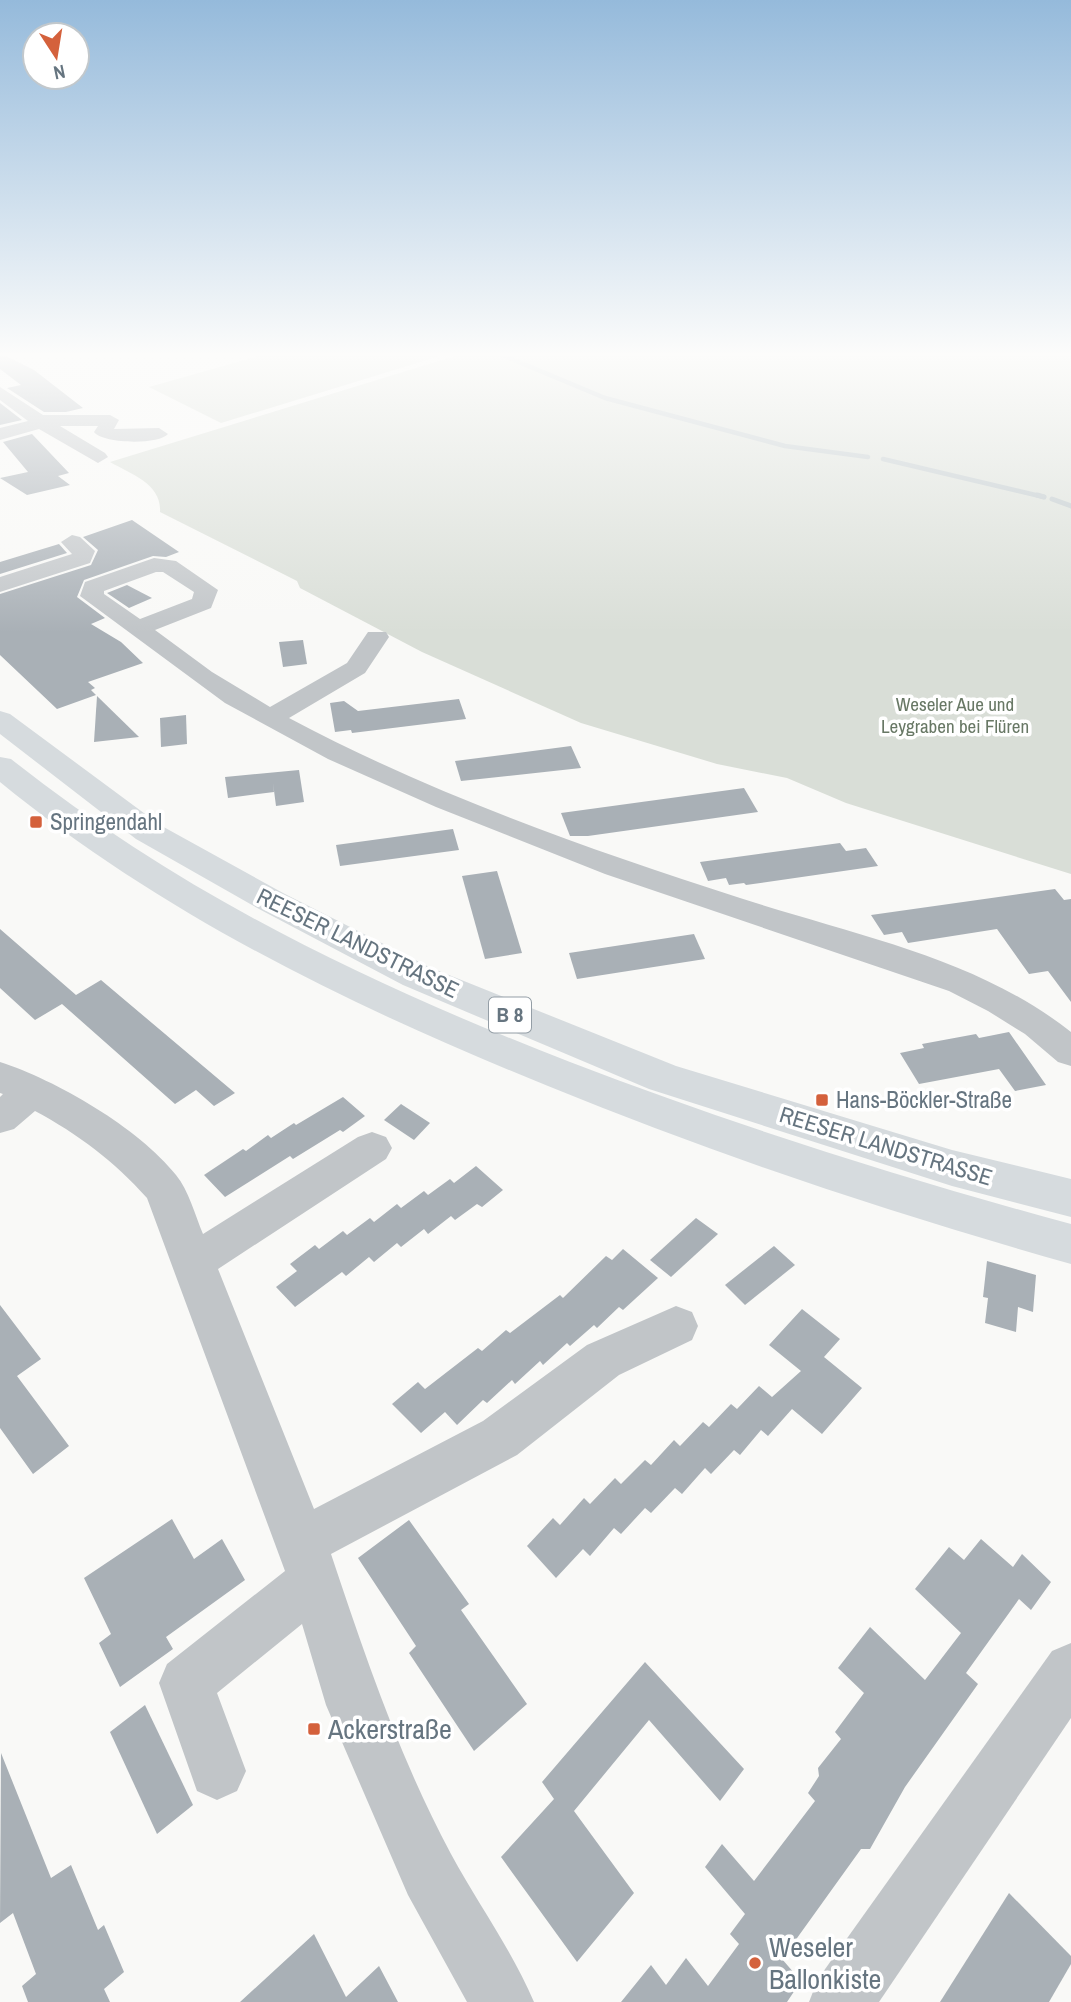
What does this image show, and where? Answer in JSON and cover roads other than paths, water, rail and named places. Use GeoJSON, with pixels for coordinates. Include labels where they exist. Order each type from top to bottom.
{"type":"FeatureCollection","features":[{"type":"Feature","properties":{"kind":"main road","name":"REESER LANDSTRASSE"},"geometry":{"type":"LineString","coordinates":[[0,720],[148,832],[271,901],[416,976],[663,1078],[952,1168],[1071,1198]]}},
{"type":"Feature","properties":{"kind":"main road","name":"REESER LANDSTRASSE"},"geometry":{"type":"LineString","coordinates":[[0,766],[36,796],[130,861],[242,929],[401,1010],[672,1119],[960,1214],[1071,1244]]}},
{"type":"Feature","properties":{"kind":"street"},"geometry":{"type":"LineString","coordinates":[[79,445],[98,457]]}},
{"type":"Feature","properties":{"kind":"street"},"geometry":{"type":"LineString","coordinates":[[0,585],[82,558],[84,551],[72,542]]}},
{"type":"Feature","properties":{"kind":"street"},"geometry":{"type":"LineString","coordinates":[[144,632],[203,677],[272,717],[396,779],[492,820],[713,901],[932,972],[1005,1004],[1067,1043]]}},
{"type":"Feature","properties":{"kind":"street"},"geometry":{"type":"LineString","coordinates":[[272,717],[356,668],[377,637]]}},
{"type":"Feature","properties":{"kind":"street"},"geometry":{"type":"LineString","coordinates":[[11,1096],[87,1121],[135,1158],[163,1188],[308,1561],[354,1705],[429,1874],[502,2002]]}},
{"type":"Feature","properties":{"kind":"street"},"geometry":{"type":"LineString","coordinates":[[194,1262],[372,1148]]}},
{"type":"Feature","properties":{"kind":"street"},"geometry":{"type":"LineString","coordinates":[[217,1771],[186,1683],[308,1561],[500,1438],[603,1360],[676,1326]]}},
{"type":"Feature","properties":{"kind":"street"},"geometry":{"type":"LineString","coordinates":[[841,2002],[1071,1670]]}},
{"type":"Feature","properties":{"kind":"waterway"},"geometry":{"type":"LineString","coordinates":[[783,445],[868,457]]}},
{"type":"Feature","properties":{"kind":"waterway"},"geometry":{"type":"LineString","coordinates":[[883,459],[1044,497],[1037,495]]}},
{"type":"Feature","properties":{"kind":"waterway"},"geometry":{"type":"LineString","coordinates":[[1052,499],[1071,506]]}},
{"type":"Feature","properties":{"kind":"place","name":"Springendahl"},"geometry":{"type":"Point","coordinates":[36,822]}},
{"type":"Feature","properties":{"kind":"place","name":"Hans-Böckler-Straße"},"geometry":{"type":"Point","coordinates":[822,1100]}},
{"type":"Feature","properties":{"kind":"place","name":"Ackerstraße"},"geometry":{"type":"Point","coordinates":[314,1729]}},
{"type":"Feature","properties":{"kind":"place","name":"Weseler Ballonkiste"},"geometry":{"type":"Point","coordinates":[755,1963]}},
{"type":"Feature","properties":{"kind":"park label","name":"Weseler Aue und Leygraben bei Flüren"},"geometry":{"type":"Point","coordinates":[955,715]}}]}
